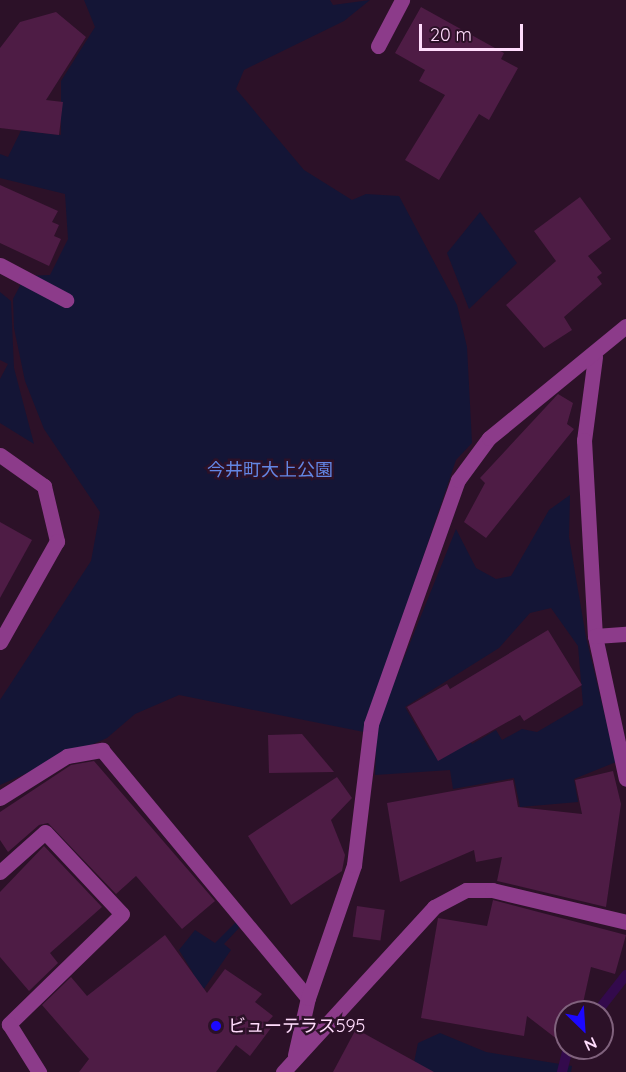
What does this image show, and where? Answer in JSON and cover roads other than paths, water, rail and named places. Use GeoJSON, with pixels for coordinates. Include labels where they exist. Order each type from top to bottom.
{"type":"FeatureCollection","features":[{"type":"Feature","properties":{"kind":"street"},"geometry":{"type":"LineString","coordinates":[[378,46],[402,0]]}},
{"type":"Feature","properties":{"kind":"street"},"geometry":{"type":"LineString","coordinates":[[0,265],[66,300]]}},
{"type":"Feature","properties":{"kind":"street"},"geometry":{"type":"LineString","coordinates":[[295,1055],[308,998],[354,865],[371,724],[458,480],[489,438],[595,357],[626,326]]}},
{"type":"Feature","properties":{"kind":"street"},"geometry":{"type":"LineString","coordinates":[[595,357],[584,440],[594,636],[626,779]]}},
{"type":"Feature","properties":{"kind":"street"},"geometry":{"type":"LineString","coordinates":[[0,455],[44,486],[57,541],[0,642]]}},
{"type":"Feature","properties":{"kind":"street"},"geometry":{"type":"LineString","coordinates":[[594,636],[626,634]]}},
{"type":"Feature","properties":{"kind":"street"},"geometry":{"type":"LineString","coordinates":[[0,798],[67,756],[102,750],[308,998]]}},
{"type":"Feature","properties":{"kind":"street"},"geometry":{"type":"LineString","coordinates":[[0,872],[45,832],[122,914],[9,1024],[39,1072]]}},
{"type":"Feature","properties":{"kind":"street"},"geometry":{"type":"LineString","coordinates":[[283,1072],[295,1055],[330,1025],[434,907],[466,890],[492,890],[626,922]]}},
{"type":"Feature","properties":{"kind":"waterway"},"geometry":{"type":"LineString","coordinates":[[606,1000],[626,975]]}},
{"type":"Feature","properties":{"kind":"waterway"},"geometry":{"type":"LineString","coordinates":[[562,1072],[565,1060]]}},
{"type":"Feature","properties":{"kind":"place","name":"ビューテラス595"},"geometry":{"type":"Point","coordinates":[216,1026]}},
{"type":"Feature","properties":{"kind":"park label","name":"今井町大上公園"},"geometry":{"type":"Point","coordinates":[270,470]}}]}
